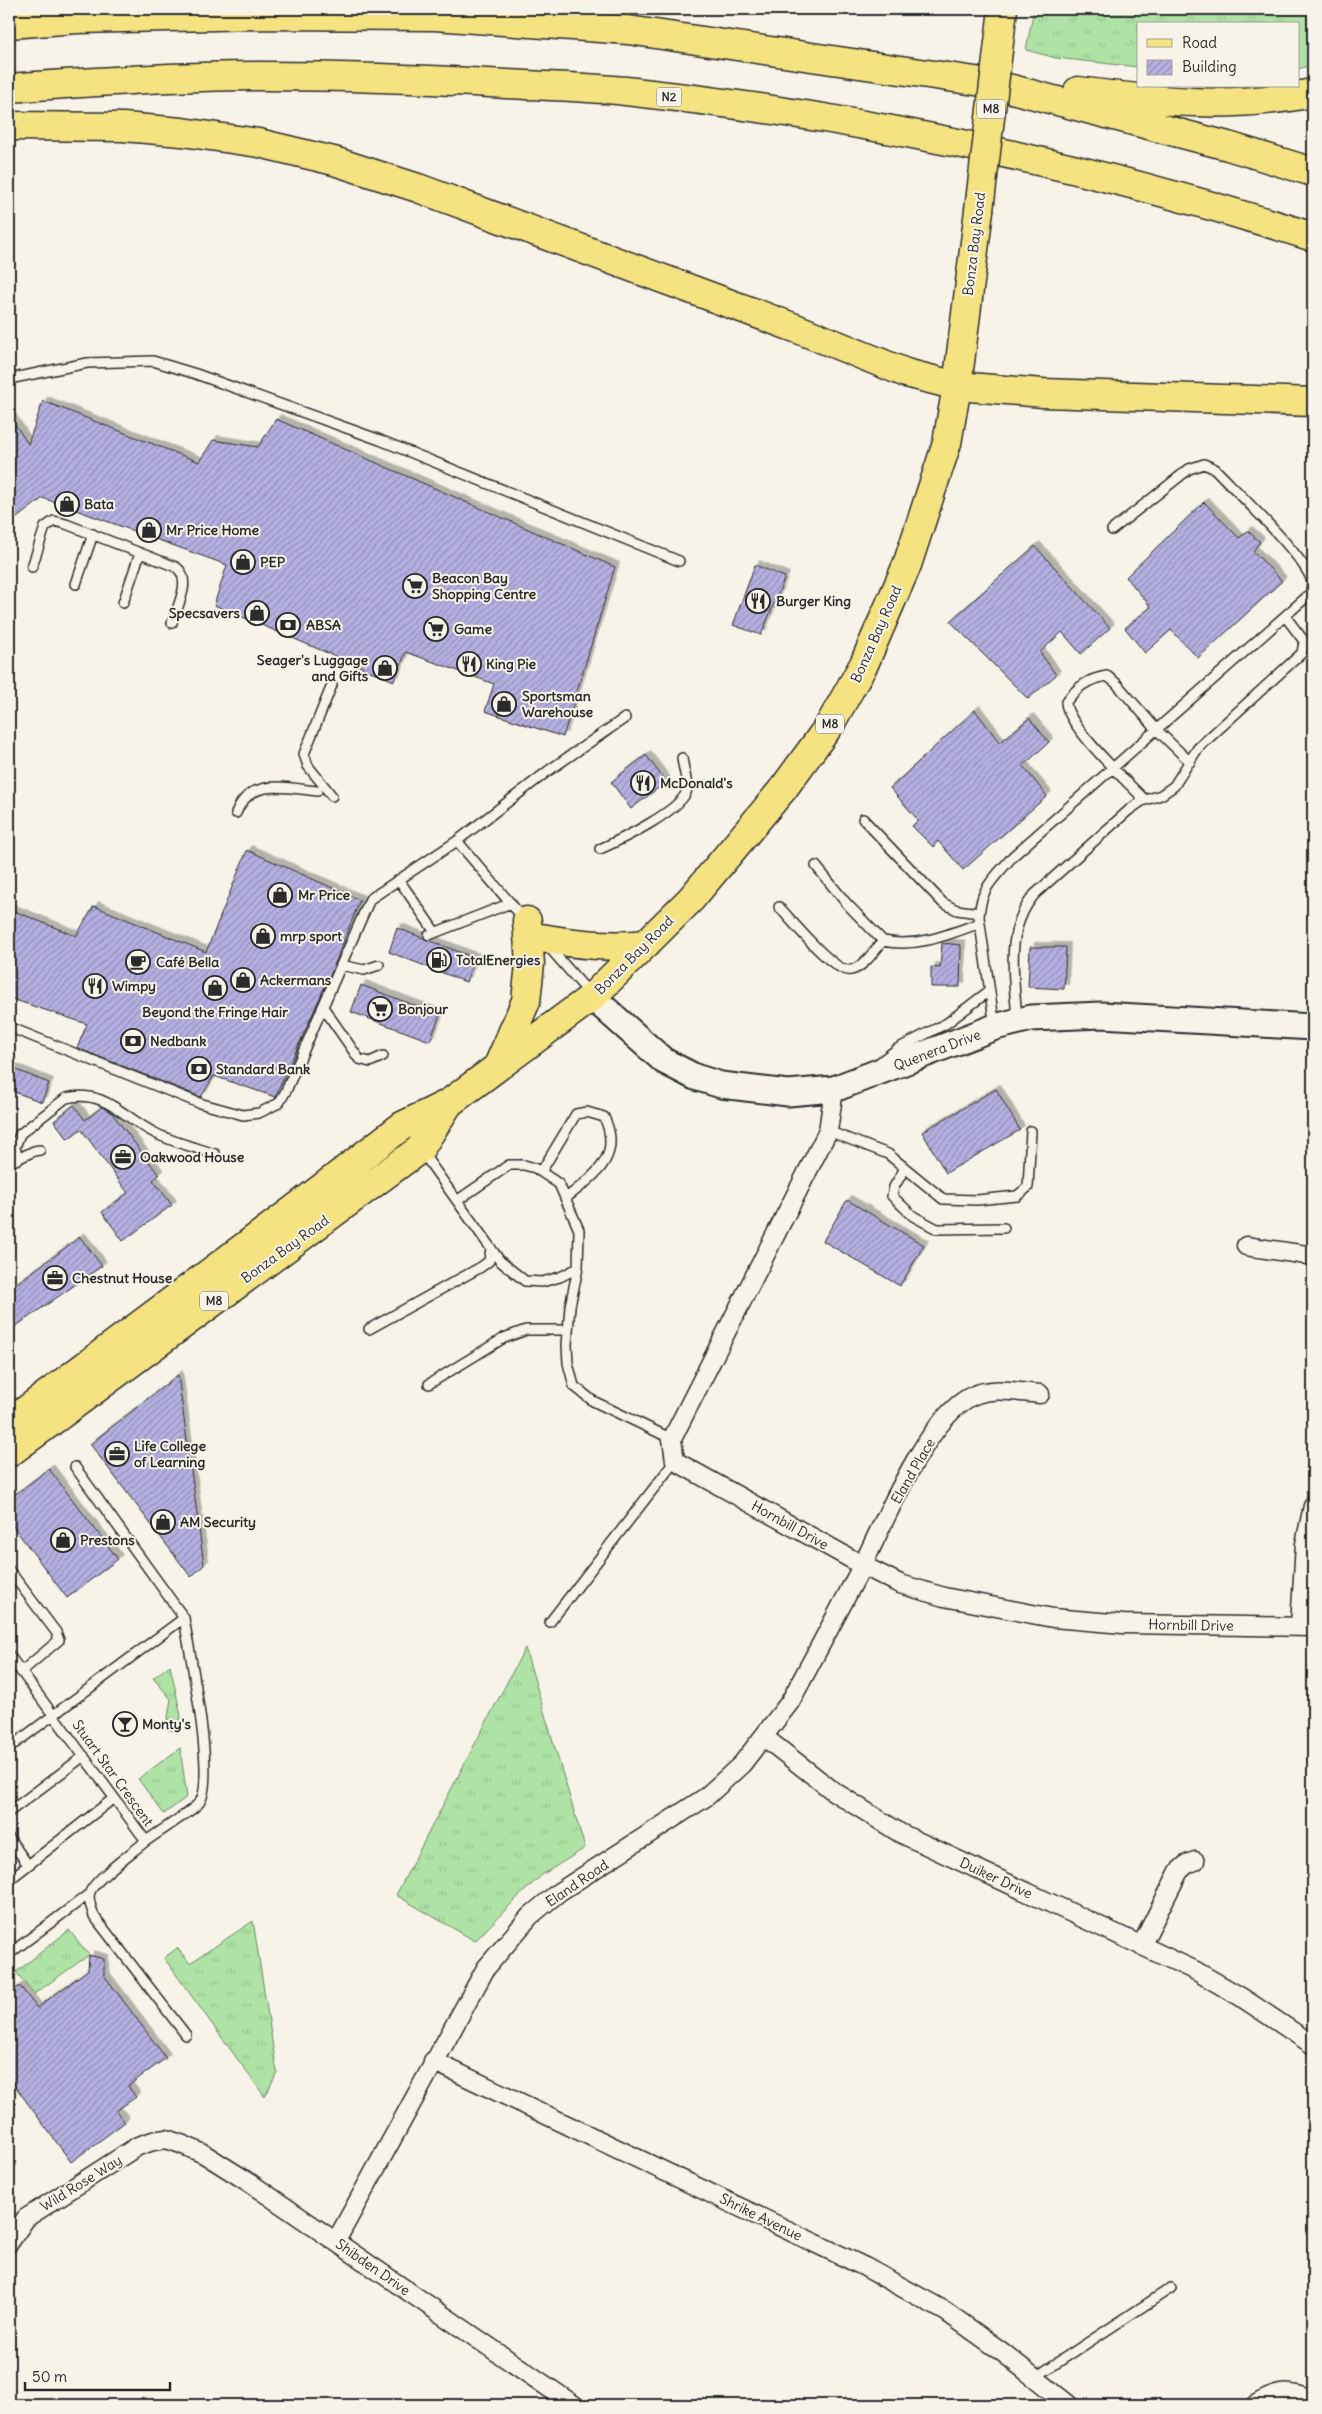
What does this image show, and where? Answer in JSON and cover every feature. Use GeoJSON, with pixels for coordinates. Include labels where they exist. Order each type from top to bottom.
{"type":"FeatureCollection","features":[{"type":"Feature","properties":{"kind":"main road","name":"Bonza Bay Road"},"geometry":{"type":"LineString","coordinates":[[9,1453],[411,1138],[449,1103],[592,997],[691,899],[783,788],[829,726],[864,664],[907,565],[947,443],[957,386],[1003,9]]}},
{"type":"Feature","properties":{"kind":"main road"},"geometry":{"type":"LineString","coordinates":[[9,24],[77,20],[260,15],[435,16],[628,30],[1118,97],[1176,102],[1255,103],[1313,94]]}},
{"type":"Feature","properties":{"kind":"main road"},"geometry":{"type":"LineString","coordinates":[[841,60],[990,83],[1228,146],[1313,172]]}},
{"type":"Feature","properties":{"kind":"main road","name":"N2"},"geometry":{"type":"LineString","coordinates":[[9,88],[90,82],[259,76],[439,80],[623,91],[802,114],[966,143],[1221,207],[1313,237]]}},
{"type":"Feature","properties":{"kind":"main road"},"geometry":{"type":"LineString","coordinates":[[9,126],[123,127],[182,132],[259,143],[334,161],[418,188],[798,329],[906,373],[957,386],[1043,393],[1313,402]]}},
{"type":"Feature","properties":{"kind":"main road"},"geometry":{"type":"LineString","coordinates":[[498,1068],[526,1001],[530,964],[526,921],[577,944],[619,947],[646,944]]}},
{"type":"Feature","properties":{"kind":"main road","name":"Bonza Bay Road"},"geometry":{"type":"LineString","coordinates":[[9,1423],[292,1211],[411,1138]]}},
{"type":"Feature","properties":{"kind":"street","name":"Quenera Drive"},"geometry":{"type":"LineString","coordinates":[[592,997],[664,1061],[695,1077],[721,1085],[788,1093],[834,1089],[1006,1024],[1067,1015],[1101,1015],[1313,1028]]}},
{"type":"Feature","properties":{"kind":"street"},"geometry":{"type":"LineString","coordinates":[[675,1461],[672,1439],[828,1130],[834,1089]]}},
{"type":"Feature","properties":{"kind":"street"},"geometry":{"type":"LineString","coordinates":[[1246,1246],[1313,1256]]}},
{"type":"Feature","properties":{"kind":"street","name":"Eland Place"},"geometry":{"type":"LineString","coordinates":[[862,1565],[919,1454],[947,1415],[970,1397],[984,1392],[1000,1390],[1040,1394]]}},
{"type":"Feature","properties":{"kind":"street","name":"Hornbill Drive"},"geometry":{"type":"LineString","coordinates":[[675,1461],[862,1565],[900,1584],[944,1597],[1053,1618],[1123,1624],[1307,1627]]}},
{"type":"Feature","properties":{"kind":"street"},"geometry":{"type":"LineString","coordinates":[[1307,1627],[1305,1544],[1313,1506]]}},
{"type":"Feature","properties":{"kind":"street","name":"Eland Road"},"geometry":{"type":"LineString","coordinates":[[336,2241],[433,2061],[486,1968],[530,1916],[559,1892],[706,1797],[742,1764],[790,1702],[862,1565]]}},
{"type":"Feature","properties":{"kind":"street","name":"Duiker Drive"},"geometry":{"type":"LineString","coordinates":[[764,1738],[833,1791],[900,1833],[1196,1971],[1241,1997],[1313,2045]]}},
{"type":"Feature","properties":{"kind":"street"},"geometry":{"type":"LineString","coordinates":[[1141,1946],[1175,1877],[1187,1864],[1195,1861]]}},
{"type":"Feature","properties":{"kind":"street","name":"Shrike Avenue"},"geometry":{"type":"LineString","coordinates":[[433,2061],[865,2266],[945,2311],[1069,2405]]}},
{"type":"Feature","properties":{"kind":"street","name":"Shibden Drive"},"geometry":{"type":"LineString","coordinates":[[166,2139],[204,2154],[336,2241],[574,2405]]}},
{"type":"Feature","properties":{"kind":"street","name":"Wild Rose Way"},"geometry":{"type":"LineString","coordinates":[[9,2243],[26,2218],[41,2208],[138,2146],[166,2139]]}},
{"type":"Feature","properties":{"kind":"street"},"geometry":{"type":"LineString","coordinates":[[1255,2405],[1278,2393],[1290,2392],[1313,2401]]}},
{"type":"Feature","properties":{"kind":"lane"},"geometry":{"type":"LineString","coordinates":[[9,379],[87,363],[153,361],[196,374],[380,440],[679,561]]}},
{"type":"Feature","properties":{"kind":"lane"},"geometry":{"type":"LineString","coordinates":[[1006,1024],[989,990],[979,913],[984,889],[1013,856],[1310,594],[1312,580],[1287,546],[1215,469],[1204,464],[1189,469],[1112,530]]}},
{"type":"Feature","properties":{"kind":"lane"},"geometry":{"type":"LineString","coordinates":[[32,566],[46,527],[54,521],[93,534],[176,567],[183,574],[185,582],[172,623]]}},
{"type":"Feature","properties":{"kind":"lane"},"geometry":{"type":"LineString","coordinates":[[76,584],[93,534]]}},
{"type":"Feature","properties":{"kind":"lane"},"geometry":{"type":"LineString","coordinates":[[123,603],[140,553]]}},
{"type":"Feature","properties":{"kind":"lane"},"geometry":{"type":"LineString","coordinates":[[1006,1024],[1014,937],[1024,907],[1035,894],[1129,810],[1145,800],[1161,795],[1174,786],[1198,748],[1302,653],[1304,641],[1285,616]]}},
{"type":"Feature","properties":{"kind":"lane"},"geometry":{"type":"LineString","coordinates":[[1145,800],[1114,768],[1068,714],[1066,702],[1076,689],[1094,678],[1107,676],[1116,683],[1157,730],[1190,762]]}},
{"type":"Feature","properties":{"kind":"lane"},"geometry":{"type":"LineString","coordinates":[[332,685],[304,754],[308,766],[332,796]]}},
{"type":"Feature","properties":{"kind":"lane"},"geometry":{"type":"LineString","coordinates":[[9,1028],[199,1103],[243,1115],[259,1112],[279,1103],[307,1044],[370,899],[457,841],[548,771],[625,718]]}},
{"type":"Feature","properties":{"kind":"lane"},"geometry":{"type":"LineString","coordinates":[[600,850],[634,834],[680,802],[687,788],[682,758]]}},
{"type":"Feature","properties":{"kind":"lane"},"geometry":{"type":"LineString","coordinates":[[236,813],[247,796],[256,789],[267,786],[317,791]]}},
{"type":"Feature","properties":{"kind":"lane"},"geometry":{"type":"LineString","coordinates":[[863,819],[943,903],[957,910],[979,913]]}},
{"type":"Feature","properties":{"kind":"lane"},"geometry":{"type":"LineString","coordinates":[[457,841],[592,997]]}},
{"type":"Feature","properties":{"kind":"lane"},"geometry":{"type":"LineString","coordinates":[[816,866],[847,904],[883,941],[914,944],[945,936],[980,923]]}},
{"type":"Feature","properties":{"kind":"lane"},"geometry":{"type":"LineString","coordinates":[[398,880],[432,934],[526,921]]}},
{"type":"Feature","properties":{"kind":"lane"},"geometry":{"type":"LineString","coordinates":[[779,907],[825,956],[842,969],[852,970],[860,966],[883,941]]}},
{"type":"Feature","properties":{"kind":"lane"},"geometry":{"type":"LineString","coordinates":[[341,965],[364,970],[379,966]]}},
{"type":"Feature","properties":{"kind":"lane"},"geometry":{"type":"LineString","coordinates":[[858,1080],[897,1049],[948,1023],[989,990]]}},
{"type":"Feature","properties":{"kind":"lane"},"geometry":{"type":"LineString","coordinates":[[323,1007],[359,1059],[370,1062],[382,1056]]}},
{"type":"Feature","properties":{"kind":"lane"},"geometry":{"type":"LineString","coordinates":[[18,1159],[16,1146],[20,1134],[66,1098],[74,1096],[112,1104],[153,1133],[215,1154]]}},
{"type":"Feature","properties":{"kind":"lane"},"geometry":{"type":"LineString","coordinates":[[541,1172],[576,1114],[587,1112],[604,1117],[610,1129],[609,1156],[599,1172],[566,1198]]}},
{"type":"Feature","properties":{"kind":"lane"},"geometry":{"type":"LineString","coordinates":[[828,1130],[888,1154],[943,1198],[977,1200],[1017,1196],[1028,1187],[1030,1180],[1031,1131]]}},
{"type":"Feature","properties":{"kind":"lane"},"geometry":{"type":"LineString","coordinates":[[411,1138],[458,1200],[500,1261],[524,1281],[542,1282],[560,1277],[578,1268]]}},
{"type":"Feature","properties":{"kind":"lane"},"geometry":{"type":"LineString","coordinates":[[9,1163],[34,1150],[40,1150]]}},
{"type":"Feature","properties":{"kind":"lane"},"geometry":{"type":"LineString","coordinates":[[458,1200],[510,1166],[524,1165],[541,1172],[559,1184],[580,1230],[578,1268],[570,1306],[568,1330],[568,1363],[574,1386],[593,1401],[672,1439]]}},
{"type":"Feature","properties":{"kind":"lane"},"geometry":{"type":"LineString","coordinates":[[905,1168],[894,1187],[892,1196],[925,1224],[937,1229],[1004,1228]]}},
{"type":"Feature","properties":{"kind":"lane"},"geometry":{"type":"LineString","coordinates":[[369,1329],[481,1267],[489,1261],[491,1248]]}},
{"type":"Feature","properties":{"kind":"lane"},"geometry":{"type":"LineString","coordinates":[[429,1384],[504,1338],[526,1330],[568,1330]]}},
{"type":"Feature","properties":{"kind":"lane"},"geometry":{"type":"LineString","coordinates":[[550,1622],[675,1461]]}},
{"type":"Feature","properties":{"kind":"lane"},"geometry":{"type":"LineString","coordinates":[[75,1467],[184,1618],[205,1758],[205,1788],[199,1803],[146,1841]]}},
{"type":"Feature","properties":{"kind":"lane"},"geometry":{"type":"LineString","coordinates":[[9,1570],[56,1632],[59,1640],[21,1672]]}},
{"type":"Feature","properties":{"kind":"lane"},"geometry":{"type":"LineString","coordinates":[[9,1748],[184,1618]]}},
{"type":"Feature","properties":{"kind":"lane","name":"Stuart Star Crescent"},"geometry":{"type":"LineString","coordinates":[[9,1658],[146,1841],[95,1884],[89,1894],[9,1954]]}},
{"type":"Feature","properties":{"kind":"lane"},"geometry":{"type":"LineString","coordinates":[[9,1812],[84,1756]]}},
{"type":"Feature","properties":{"kind":"lane"},"geometry":{"type":"LineString","coordinates":[[9,1880],[114,1798]]}},
{"type":"Feature","properties":{"kind":"lane"},"geometry":{"type":"LineString","coordinates":[[9,1838],[28,1865]]}},
{"type":"Feature","properties":{"kind":"lane"},"geometry":{"type":"LineString","coordinates":[[89,1894],[94,1916],[186,2036]]}},
{"type":"Feature","properties":{"kind":"lane"},"geometry":{"type":"LineString","coordinates":[[1034,2378],[1171,2288]]}},
{"type":"Feature","properties":{"kind":"green space"},"geometry":{"type":"Polygon","coordinates":[[[1034,9],[1313,9],[1313,64],[1300,68],[1300,22],[1137,22],[1137,67],[1056,58],[1026,50],[1034,9]]]}},
{"type":"Feature","properties":{"kind":"green space"},"geometry":{"type":"Polygon","coordinates":[[[525,1648],[585,1848],[542,1875],[475,1941],[396,1895],[525,1648]]]}},
{"type":"Feature","properties":{"kind":"green space"},"geometry":{"type":"Polygon","coordinates":[[[170,1665],[181,1716],[178,1732],[166,1729],[171,1699],[153,1678],[170,1665]]]}},
{"type":"Feature","properties":{"kind":"green space"},"geometry":{"type":"Polygon","coordinates":[[[180,1748],[187,1797],[164,1814],[138,1779],[180,1748]]]}},
{"type":"Feature","properties":{"kind":"green space"},"geometry":{"type":"Polygon","coordinates":[[[253,1921],[277,2072],[265,2097],[164,1958],[177,1948],[190,1963],[253,1921]]]}},
{"type":"Feature","properties":{"kind":"green space"},"geometry":{"type":"Polygon","coordinates":[[[69,1930],[89,1955],[34,1994],[16,1972],[69,1930]]]}},
{"type":"Feature","properties":{"kind":"building","name":"Beacon Bay Shopping Centre"},"geometry":{"type":"Polygon","coordinates":[[[43,401],[199,462],[213,440],[258,447],[276,419],[615,567],[563,737],[485,711],[494,684],[406,652],[394,681],[214,605],[227,565],[43,498],[9,524],[9,415],[28,444],[43,401]]]}},
{"type":"Feature","properties":{"kind":"building"},"geometry":{"type":"Polygon","coordinates":[[[1204,502],[1239,538],[1248,531],[1260,542],[1253,551],[1282,581],[1198,658],[1171,630],[1145,653],[1125,628],[1151,607],[1126,577],[1204,502]]]}},
{"type":"Feature","properties":{"kind":"building"},"geometry":{"type":"Polygon","coordinates":[[[1035,546],[1110,628],[1081,654],[1062,632],[1040,652],[1056,675],[1028,699],[950,621],[1035,546]]]}},
{"type":"Feature","properties":{"kind":"building","name":"Burger King"},"geometry":{"type":"Polygon","coordinates":[[[755,565],[785,577],[761,635],[733,625],[755,565]]]}},
{"type":"Feature","properties":{"kind":"building"},"geometry":{"type":"Polygon","coordinates":[[[975,710],[1000,743],[1029,718],[1049,742],[1023,766],[1047,796],[963,870],[938,841],[933,847],[912,826],[918,820],[890,788],[975,710]]]}},
{"type":"Feature","properties":{"kind":"building"},"geometry":{"type":"Polygon","coordinates":[[[646,755],[666,782],[631,809],[611,782],[646,755]]]}},
{"type":"Feature","properties":{"kind":"building"},"geometry":{"type":"Polygon","coordinates":[[[247,850],[360,900],[332,971],[275,1097],[214,1076],[201,1097],[77,1048],[87,1024],[9,998],[9,909],[76,936],[94,906],[206,952],[247,850]]]}},
{"type":"Feature","properties":{"kind":"building"},"geometry":{"type":"Polygon","coordinates":[[[397,928],[475,958],[466,982],[389,952],[397,928]]]}},
{"type":"Feature","properties":{"kind":"building"},"geometry":{"type":"Polygon","coordinates":[[[942,943],[961,945],[960,987],[931,987],[931,967],[940,968],[942,943]]]}},
{"type":"Feature","properties":{"kind":"building"},"geometry":{"type":"Polygon","coordinates":[[[1030,947],[1066,947],[1064,989],[1028,987],[1030,947]]]}},
{"type":"Feature","properties":{"kind":"building"},"geometry":{"type":"Polygon","coordinates":[[[361,985],[440,1015],[430,1041],[351,1012],[361,985]]]}},
{"type":"Feature","properties":{"kind":"building"},"geometry":{"type":"Polygon","coordinates":[[[9,1067],[49,1083],[42,1102],[9,1090],[9,1067]]]}},
{"type":"Feature","properties":{"kind":"building"},"geometry":{"type":"Polygon","coordinates":[[[996,1089],[1020,1130],[946,1173],[922,1132],[996,1089]]]}},
{"type":"Feature","properties":{"kind":"building","name":"Oakwood House"},"geometry":{"type":"Polygon","coordinates":[[[74,1105],[85,1120],[102,1107],[112,1113],[159,1175],[153,1180],[172,1205],[123,1241],[102,1212],[128,1193],[81,1129],[68,1139],[54,1121],[74,1105]]]}},
{"type":"Feature","properties":{"kind":"building"},"geometry":{"type":"Polygon","coordinates":[[[847,1200],[924,1245],[900,1286],[823,1241],[847,1200]]]}},
{"type":"Feature","properties":{"kind":"building","name":"Chestnut House"},"geometry":{"type":"Polygon","coordinates":[[[80,1237],[102,1266],[9,1331],[9,1289],[80,1237]]]}},
{"type":"Feature","properties":{"kind":"building"},"geometry":{"type":"Polygon","coordinates":[[[178,1375],[204,1565],[191,1577],[90,1444],[178,1375]]]}},
{"type":"Feature","properties":{"kind":"building","name":"Prestons"},"geometry":{"type":"Polygon","coordinates":[[[49,1469],[118,1559],[67,1598],[9,1521],[9,1499],[49,1469]]]}},
{"type":"Feature","properties":{"kind":"building"},"geometry":{"type":"Polygon","coordinates":[[[89,1955],[104,1959],[104,1975],[166,2058],[128,2086],[136,2097],[116,2111],[125,2122],[71,2162],[9,2078],[9,1994],[20,1986],[37,2008],[88,1970],[89,1955]]]}},
{"type":"Feature","properties":{"kind":"place","name":"Bata"},"geometry":{"type":"Point","coordinates":[67,504]}},
{"type":"Feature","properties":{"kind":"place","name":"Mr Price Home"},"geometry":{"type":"Point","coordinates":[149,530]}},
{"type":"Feature","properties":{"kind":"place","name":"PEP"},"geometry":{"type":"Point","coordinates":[243,562]}},
{"type":"Feature","properties":{"kind":"place","name":"Beacon Bay Shopping Centre"},"geometry":{"type":"Point","coordinates":[415,586]}},
{"type":"Feature","properties":{"kind":"place","name":"Burger King"},"geometry":{"type":"Point","coordinates":[758,601]}},
{"type":"Feature","properties":{"kind":"place","name":"Specsavers"},"geometry":{"type":"Point","coordinates":[257,613]}},
{"type":"Feature","properties":{"kind":"place","name":"ABSA"},"geometry":{"type":"Point","coordinates":[288,625]}},
{"type":"Feature","properties":{"kind":"place","name":"Game"},"geometry":{"type":"Point","coordinates":[436,629]}},
{"type":"Feature","properties":{"kind":"place","name":"King Pie"},"geometry":{"type":"Point","coordinates":[469,664]}},
{"type":"Feature","properties":{"kind":"place","name":"Seager's Luggage and Gifts"},"geometry":{"type":"Point","coordinates":[385,668]}},
{"type":"Feature","properties":{"kind":"place","name":"Sportsman Warehouse"},"geometry":{"type":"Point","coordinates":[504,704]}},
{"type":"Feature","properties":{"kind":"place","name":"McDonald's"},"geometry":{"type":"Point","coordinates":[643,783]}},
{"type":"Feature","properties":{"kind":"place","name":"Mr Price"},"geometry":{"type":"Point","coordinates":[280,895]}},
{"type":"Feature","properties":{"kind":"place","name":"mrp sport"},"geometry":{"type":"Point","coordinates":[263,936]}},
{"type":"Feature","properties":{"kind":"place","name":"TotalEnergies"},"geometry":{"type":"Point","coordinates":[439,960]}},
{"type":"Feature","properties":{"kind":"place","name":"Café Bella"},"geometry":{"type":"Point","coordinates":[138,962]}},
{"type":"Feature","properties":{"kind":"place","name":"Ackermans"},"geometry":{"type":"Point","coordinates":[243,980]}},
{"type":"Feature","properties":{"kind":"place","name":"Wimpy"},"geometry":{"type":"Point","coordinates":[95,986]}},
{"type":"Feature","properties":{"kind":"place","name":"Beyond the Fringe Hair"},"geometry":{"type":"Point","coordinates":[215,988]}},
{"type":"Feature","properties":{"kind":"place","name":"Bonjour"},"geometry":{"type":"Point","coordinates":[380,1009]}},
{"type":"Feature","properties":{"kind":"place","name":"Nedbank"},"geometry":{"type":"Point","coordinates":[133,1041]}},
{"type":"Feature","properties":{"kind":"place","name":"Standard Bank"},"geometry":{"type":"Point","coordinates":[199,1069]}},
{"type":"Feature","properties":{"kind":"place","name":"Oakwood House"},"geometry":{"type":"Point","coordinates":[123,1157]}},
{"type":"Feature","properties":{"kind":"place","name":"Chestnut House"},"geometry":{"type":"Point","coordinates":[55,1278]}},
{"type":"Feature","properties":{"kind":"place","name":"Life College of Learning"},"geometry":{"type":"Point","coordinates":[117,1454]}},
{"type":"Feature","properties":{"kind":"place","name":"AM Security"},"geometry":{"type":"Point","coordinates":[163,1522]}},
{"type":"Feature","properties":{"kind":"place","name":"Prestons"},"geometry":{"type":"Point","coordinates":[63,1540]}},
{"type":"Feature","properties":{"kind":"place","name":"Monty's"},"geometry":{"type":"Point","coordinates":[125,1724]}}]}
